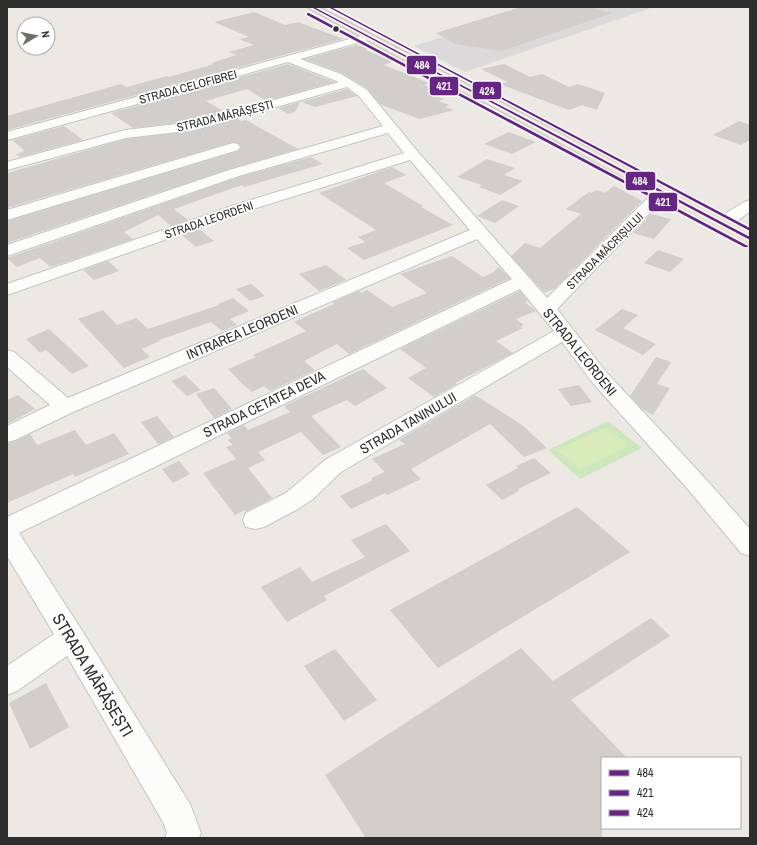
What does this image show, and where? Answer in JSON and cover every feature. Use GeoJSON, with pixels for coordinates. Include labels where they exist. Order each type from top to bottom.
{"type":"FeatureCollection","features":[{"type":"Feature","properties":{"kind":"main road"},"geometry":{"type":"LineString","coordinates":[[312,7],[750,239]]}},
{"type":"Feature","properties":{"kind":"main road"},"geometry":{"type":"LineString","coordinates":[[324,7],[472,86],[490,100]]}},
{"type":"Feature","properties":{"kind":"street","name":"STRADA CELOFIBREI"},"geometry":{"type":"LineString","coordinates":[[7,136],[368,37]]}},
{"type":"Feature","properties":{"kind":"street","name":"STRADA LEORDENI"},"geometry":{"type":"LineString","coordinates":[[288,59],[349,83],[363,93],[390,128],[547,309],[614,394],[750,546]]}},
{"type":"Feature","properties":{"kind":"street","name":"STRADA MĂRĂȘEȘTI"},"geometry":{"type":"LineString","coordinates":[[7,166],[125,134],[195,126],[349,83]]}},
{"type":"Feature","properties":{"kind":"street"},"geometry":{"type":"LineString","coordinates":[[7,251],[234,173],[390,128]]}},
{"type":"Feature","properties":{"kind":"street"},"geometry":{"type":"LineString","coordinates":[[7,216],[233,147]]}},
{"type":"Feature","properties":{"kind":"street","name":"STRADA LEORDENI"},"geometry":{"type":"LineString","coordinates":[[7,290],[247,206],[413,155]]}},
{"type":"Feature","properties":{"kind":"street","name":"STRADA MĂCRIȘULUI"},"geometry":{"type":"LineString","coordinates":[[547,309],[662,192]]}},
{"type":"Feature","properties":{"kind":"street"},"geometry":{"type":"LineString","coordinates":[[721,223],[750,205]]}},
{"type":"Feature","properties":{"kind":"street","name":"INTRAREA LEORDENI"},"geometry":{"type":"LineString","coordinates":[[7,435],[65,407],[479,232]]}},
{"type":"Feature","properties":{"kind":"street","name":"STRADA CETATEA DEVA"},"geometry":{"type":"LineString","coordinates":[[7,528],[522,281]]}},
{"type":"Feature","properties":{"kind":"street","name":"STRADA TANINULUI"},"geometry":{"type":"LineString","coordinates":[[255,520],[301,495],[313,485],[322,474],[333,466],[565,332]]}},
{"type":"Feature","properties":{"kind":"street"},"geometry":{"type":"LineString","coordinates":[[7,356],[65,407]]}},
{"type":"Feature","properties":{"kind":"street","name":"STRADA MĂRĂȘEȘTI"},"geometry":{"type":"LineString","coordinates":[[7,535],[71,637],[180,827]]}},
{"type":"Feature","properties":{"kind":"street"},"geometry":{"type":"LineString","coordinates":[[7,682],[71,637]]}},
{"type":"Feature","properties":{"kind":"path"},"geometry":{"type":"LineString","coordinates":[[381,51],[409,45]]}},
{"type":"Feature","properties":{"kind":"shaded area"},"geometry":{"type":"Polygon","coordinates":[[[540,7],[654,7],[465,72],[414,46],[540,7]]]}},
{"type":"Feature","properties":{"kind":"green space"},"geometry":{"type":"Polygon","coordinates":[[[608,421],[642,448],[580,479],[548,450],[608,421]]]}},
{"type":"Feature","properties":{"kind":"green space"},"geometry":{"type":"Polygon","coordinates":[[[606,427],[629,446],[580,470],[557,450],[606,427]]]}},
{"type":"Feature","properties":{"kind":"building"},"geometry":{"type":"Polygon","coordinates":[[[521,7],[589,7],[612,13],[502,51],[455,44],[436,33],[521,7]]]}},
{"type":"Feature","properties":{"kind":"building"},"geometry":{"type":"Polygon","coordinates":[[[254,12],[285,25],[298,22],[343,39],[7,130],[7,116],[121,84],[127,87],[167,76],[169,77],[214,64],[211,63],[237,55],[229,52],[254,45],[239,39],[249,37],[214,22],[254,12]]]}},
{"type":"Feature","properties":{"kind":"building"},"geometry":{"type":"Polygon","coordinates":[[[357,45],[369,49],[365,50],[394,61],[384,65],[429,83],[424,85],[438,90],[434,92],[440,94],[435,96],[444,99],[439,101],[449,105],[445,107],[454,110],[420,119],[381,105],[368,89],[342,73],[305,59],[357,45]]]}},
{"type":"Feature","properties":{"kind":"building"},"geometry":{"type":"Polygon","coordinates":[[[288,64],[334,82],[266,101],[247,89],[206,101],[225,112],[194,121],[133,128],[111,113],[288,64]]]}},
{"type":"Feature","properties":{"kind":"building"},"geometry":{"type":"Polygon","coordinates":[[[504,64],[530,77],[542,74],[569,87],[578,84],[605,93],[597,110],[582,105],[569,110],[499,84],[507,82],[481,69],[504,64]]]}},
{"type":"Feature","properties":{"kind":"building"},"geometry":{"type":"Polygon","coordinates":[[[347,89],[357,96],[315,107],[301,102],[347,89]]]}},
{"type":"Feature","properties":{"kind":"building"},"geometry":{"type":"Polygon","coordinates":[[[300,102],[295,112],[288,114],[278,108],[300,102]]]}},
{"type":"Feature","properties":{"kind":"building"},"geometry":{"type":"Polygon","coordinates":[[[238,119],[241,121],[246,120],[298,149],[229,169],[7,243],[7,221],[238,151],[241,146],[238,143],[233,142],[7,208],[7,173],[126,139],[195,131],[238,119]]]}},
{"type":"Feature","properties":{"kind":"building"},"geometry":{"type":"Polygon","coordinates":[[[739,121],[750,125],[750,140],[741,145],[713,135],[739,121]]]}},
{"type":"Feature","properties":{"kind":"building"},"geometry":{"type":"Polygon","coordinates":[[[64,126],[83,140],[20,157],[16,154],[25,151],[12,140],[64,126]]]}},
{"type":"Feature","properties":{"kind":"building"},"geometry":{"type":"Polygon","coordinates":[[[509,132],[536,142],[512,154],[484,144],[509,132]]]}},
{"type":"Feature","properties":{"kind":"building"},"geometry":{"type":"Polygon","coordinates":[[[311,157],[323,164],[244,187],[242,185],[174,209],[188,220],[171,226],[158,215],[124,232],[133,239],[51,267],[40,258],[17,267],[7,258],[239,177],[311,157]]]}},
{"type":"Feature","properties":{"kind":"building"},"geometry":{"type":"Polygon","coordinates":[[[487,159],[515,168],[504,175],[523,181],[500,195],[479,187],[482,185],[457,177],[487,159]]]}},
{"type":"Feature","properties":{"kind":"building"},"geometry":{"type":"Polygon","coordinates":[[[392,167],[406,175],[384,183],[423,206],[421,207],[453,225],[364,260],[347,248],[365,242],[358,237],[376,230],[319,193],[392,167]]]}},
{"type":"Feature","properties":{"kind":"building"},"geometry":{"type":"Polygon","coordinates":[[[614,186],[642,201],[577,266],[568,273],[570,274],[555,288],[545,293],[511,256],[525,243],[540,248],[581,214],[566,209],[589,192],[592,193],[596,190],[605,193],[614,186]]]}},
{"type":"Feature","properties":{"kind":"building"},"geometry":{"type":"Polygon","coordinates":[[[502,200],[519,206],[495,223],[477,216],[502,200]]]}},
{"type":"Feature","properties":{"kind":"building"},"geometry":{"type":"Polygon","coordinates":[[[651,214],[671,219],[654,239],[633,233],[651,214]]]}},
{"type":"Feature","properties":{"kind":"building"},"geometry":{"type":"Polygon","coordinates":[[[199,229],[214,241],[196,247],[182,235],[199,229]]]}},
{"type":"Feature","properties":{"kind":"building"},"geometry":{"type":"Polygon","coordinates":[[[658,250],[684,259],[670,272],[644,263],[658,250]]]}},
{"type":"Feature","properties":{"kind":"building"},"geometry":{"type":"Polygon","coordinates":[[[452,256],[483,277],[492,273],[499,267],[510,278],[349,354],[337,344],[304,361],[315,370],[270,391],[264,386],[252,392],[228,369],[256,357],[253,355],[306,331],[294,322],[334,304],[333,302],[359,291],[361,293],[367,290],[392,307],[427,293],[400,274],[452,256]]]}},
{"type":"Feature","properties":{"kind":"building"},"geometry":{"type":"Polygon","coordinates":[[[108,261],[119,271],[94,280],[83,270],[108,261]]]}},
{"type":"Feature","properties":{"kind":"building"},"geometry":{"type":"Polygon","coordinates":[[[326,265],[346,280],[319,291],[299,274],[326,265]]]}},
{"type":"Feature","properties":{"kind":"building"},"geometry":{"type":"Polygon","coordinates":[[[251,284],[265,296],[250,301],[236,289],[251,284]]]}},
{"type":"Feature","properties":{"kind":"building"},"geometry":{"type":"Polygon","coordinates":[[[520,291],[528,301],[525,302],[536,311],[516,319],[524,325],[520,327],[523,328],[496,341],[513,353],[455,383],[457,384],[434,397],[408,378],[426,368],[400,349],[520,291]]]}},
{"type":"Feature","properties":{"kind":"building"},"geometry":{"type":"Polygon","coordinates":[[[233,298],[249,311],[230,319],[237,325],[222,331],[211,322],[159,340],[160,341],[142,349],[150,357],[124,368],[78,319],[103,310],[117,325],[136,318],[148,329],[219,305],[218,304],[233,298]]]}},
{"type":"Feature","properties":{"kind":"building"},"geometry":{"type":"Polygon","coordinates":[[[622,309],[638,315],[623,328],[656,344],[643,355],[595,330],[622,309]]]}},
{"type":"Feature","properties":{"kind":"building"},"geometry":{"type":"Polygon","coordinates":[[[49,329],[89,366],[72,374],[46,350],[40,353],[26,339],[49,329]]]}},
{"type":"Feature","properties":{"kind":"building"},"geometry":{"type":"Polygon","coordinates":[[[656,357],[671,362],[657,384],[670,388],[653,415],[642,409],[630,396],[656,357]]]}},
{"type":"Feature","properties":{"kind":"building"},"geometry":{"type":"Polygon","coordinates":[[[363,369],[387,388],[355,406],[347,400],[311,416],[341,447],[323,455],[301,432],[258,452],[265,460],[248,468],[272,498],[246,512],[245,510],[235,515],[203,473],[236,459],[226,447],[233,445],[228,440],[231,438],[227,433],[244,425],[248,430],[290,412],[284,406],[363,369]]]}},
{"type":"Feature","properties":{"kind":"building"},"geometry":{"type":"Polygon","coordinates":[[[185,375],[201,390],[187,396],[171,381],[185,375]]]}},
{"type":"Feature","properties":{"kind":"building"},"geometry":{"type":"Polygon","coordinates":[[[579,385],[592,402],[571,406],[558,389],[579,385]]]}},
{"type":"Feature","properties":{"kind":"building"},"geometry":{"type":"Polygon","coordinates":[[[214,388],[232,409],[214,418],[196,394],[214,388]]]}},
{"type":"Feature","properties":{"kind":"building"},"geometry":{"type":"Polygon","coordinates":[[[18,395],[35,409],[7,424],[7,400],[18,395]]]}},
{"type":"Feature","properties":{"kind":"building"},"geometry":{"type":"Polygon","coordinates":[[[475,395],[522,425],[547,448],[524,457],[490,424],[411,469],[421,479],[387,495],[385,493],[351,509],[340,496],[373,480],[371,478],[385,472],[372,459],[405,444],[399,440],[475,395]]]}},
{"type":"Feature","properties":{"kind":"building"},"geometry":{"type":"Polygon","coordinates":[[[157,416],[174,437],[158,444],[141,422],[157,416]]]}},
{"type":"Feature","properties":{"kind":"building"},"geometry":{"type":"Polygon","coordinates":[[[75,430],[86,445],[114,433],[129,454],[75,477],[73,474],[7,503],[7,443],[16,441],[30,434],[37,445],[75,430]]]}},
{"type":"Feature","properties":{"kind":"building"},"geometry":{"type":"Polygon","coordinates":[[[534,458],[551,473],[518,489],[519,491],[502,500],[486,485],[518,468],[516,466],[534,458]]]}},
{"type":"Feature","properties":{"kind":"building"},"geometry":{"type":"Polygon","coordinates":[[[179,461],[190,474],[173,483],[162,469],[179,461]]]}},
{"type":"Feature","properties":{"kind":"building"},"geometry":{"type":"Polygon","coordinates":[[[577,507],[630,552],[438,668],[390,610],[577,507]]]}},
{"type":"Feature","properties":{"kind":"building"},"geometry":{"type":"Polygon","coordinates":[[[386,524],[410,551],[324,596],[327,600],[287,622],[261,587],[300,567],[312,582],[365,557],[351,540],[386,524]]]}},
{"type":"Feature","properties":{"kind":"building"},"geometry":{"type":"Polygon","coordinates":[[[651,618],[670,636],[571,700],[626,757],[601,757],[602,838],[366,838],[325,775],[521,648],[553,681],[651,618]]]}},
{"type":"Feature","properties":{"kind":"building"},"geometry":{"type":"Polygon","coordinates":[[[335,649],[377,700],[344,721],[304,666],[335,649]]]}},
{"type":"Feature","properties":{"kind":"building"},"geometry":{"type":"Polygon","coordinates":[[[46,683],[69,727],[30,749],[9,703],[46,683]]]}},
{"type":"Feature","properties":{"kind":"transit line","name":"484"},"geometry":{"type":"LineString","coordinates":[[312,7],[750,239]]}},
{"type":"Feature","properties":{"kind":"transit line","name":"424"},"geometry":{"type":"LineString","coordinates":[[329,7],[750,230]]}},
{"type":"Feature","properties":{"kind":"transit line","name":"421"},"geometry":{"type":"LineString","coordinates":[[308,14],[746,246]]}}]}
